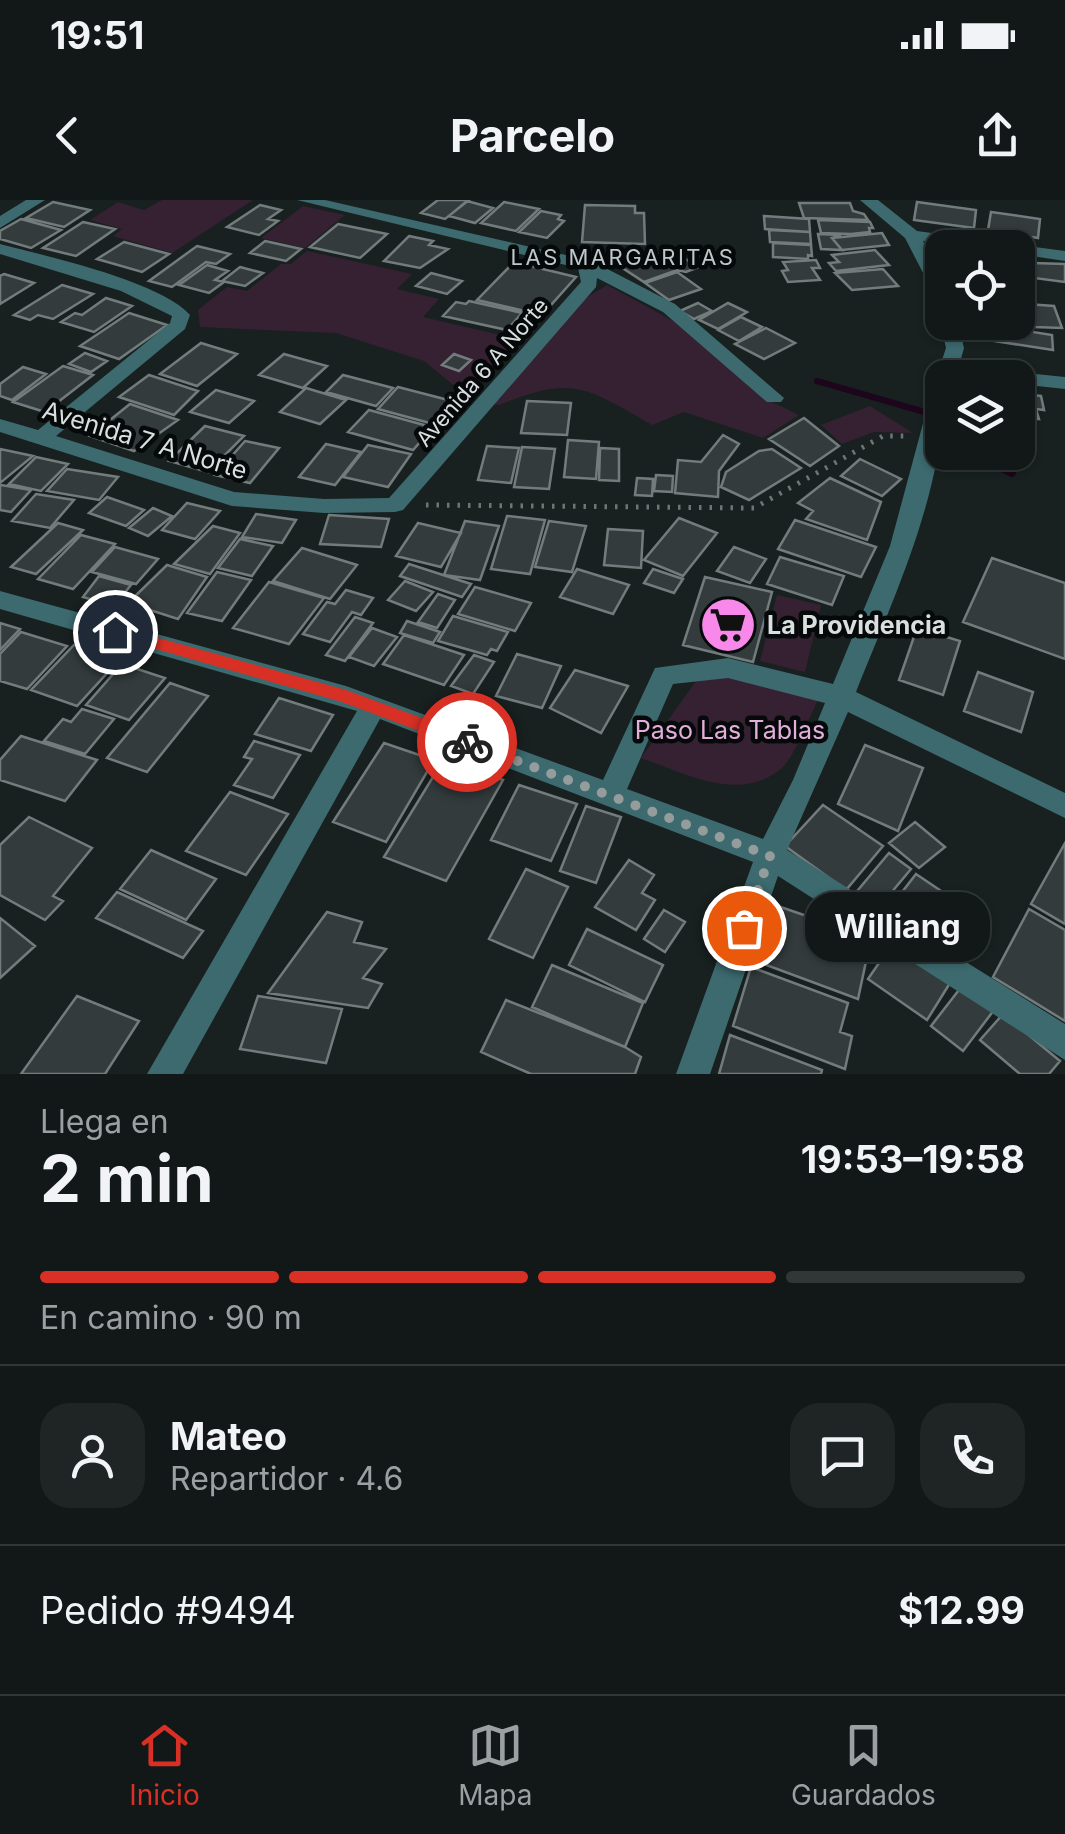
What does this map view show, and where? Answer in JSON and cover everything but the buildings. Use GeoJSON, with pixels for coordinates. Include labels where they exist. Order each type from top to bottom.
{"type":"FeatureCollection","features":[{"type":"Feature","properties":{"kind":"street"},"geometry":{"type":"LineString","coordinates":[[0,223],[37,200]]}},
{"type":"Feature","properties":{"kind":"street"},"geometry":{"type":"LineString","coordinates":[[305,200],[586,266],[668,308],[774,398]]}},
{"type":"Feature","properties":{"kind":"street"},"geometry":{"type":"LineString","coordinates":[[868,200],[912,235],[925,261]]}},
{"type":"Feature","properties":{"kind":"street"},"geometry":{"type":"LineString","coordinates":[[912,235],[925,237]]}},
{"type":"Feature","properties":{"kind":"street"},"geometry":{"type":"LineString","coordinates":[[0,249],[129,288],[176,306],[181,316],[180,325],[41,438]]}},
{"type":"Feature","properties":{"kind":"street"},"geometry":{"type":"LineString","coordinates":[[1035,252],[1065,256]]}},
{"type":"Feature","properties":{"kind":"street","name":"Avenida 6 A Norte"},"geometry":{"type":"LineString","coordinates":[[395,505],[590,282],[586,266]]}},
{"type":"Feature","properties":{"kind":"street"},"geometry":{"type":"LineString","coordinates":[[1035,380],[1065,383]]}},
{"type":"Feature","properties":{"kind":"street","name":"Avenida 7 A Norte"},"geometry":{"type":"LineString","coordinates":[[0,425],[232,499],[324,506],[395,505]]}},
{"type":"Feature","properties":{"kind":"street"},"geometry":{"type":"LineString","coordinates":[[693,1074],[770,856],[808,781],[902,546],[925,456]]}},
{"type":"Feature","properties":{"kind":"street"},"geometry":{"type":"LineString","coordinates":[[0,600],[373,707],[770,856],[1065,1043]]}},
{"type":"Feature","properties":{"kind":"street"},"geometry":{"type":"LineString","coordinates":[[610,796],[664,675],[728,668],[843,696],[1065,806]]}},
{"type":"Feature","properties":{"kind":"street"},"geometry":{"type":"LineString","coordinates":[[164,1074],[373,707]]}},
{"type":"Feature","properties":{"kind":"path"},"geometry":{"type":"LineString","coordinates":[[395,505],[754,508],[925,410]]}},
{"type":"Feature","properties":{"kind":"green space"},"geometry":{"type":"Polygon","coordinates":[[[162,200],[253,200],[172,253],[113,236],[122,229],[90,220],[118,202],[144,210],[162,200]]]}},
{"type":"Feature","properties":{"kind":"green space"},"geometry":{"type":"Polygon","coordinates":[[[303,206],[345,215],[305,248],[261,238],[303,206]]]}},
{"type":"Feature","properties":{"kind":"green space"},"geometry":{"type":"Polygon","coordinates":[[[307,251],[412,274],[397,289],[439,299],[423,317],[517,339],[468,397],[424,361],[336,333],[200,327],[198,310],[227,287],[247,291],[281,264],[291,264],[307,251]]]}},
{"type":"Feature","properties":{"kind":"green space"},"geometry":{"type":"Polygon","coordinates":[[[607,285],[677,323],[766,399],[799,415],[763,438],[684,412],[652,425],[594,394],[563,388],[491,404],[586,298],[607,285]]]}},
{"type":"Feature","properties":{"kind":"green space"},"geometry":{"type":"Polygon","coordinates":[[[870,406],[913,433],[874,432],[842,444],[821,425],[870,406]]]}},
{"type":"Feature","properties":{"kind":"green space"},"geometry":{"type":"Polygon","coordinates":[[[777,595],[821,605],[805,672],[760,661],[777,595]]]}},
{"type":"Feature","properties":{"kind":"green space","name":"Paso Las Tablas"},"geometry":{"type":"Polygon","coordinates":[[[740,674],[819,698],[782,768],[766,779],[731,785],[641,758],[696,681],[740,674]]]}},
{"type":"Feature","properties":{"kind":"waterway"},"geometry":{"type":"LineString","coordinates":[[817,381],[925,412]]}},
{"type":"Feature","properties":{"kind":"waterway"},"geometry":{"type":"LineString","coordinates":[[1006,470],[1012,473]]}},
{"type":"Feature","properties":{"kind":"way so far"},"geometry":{"type":"LineString","coordinates":[[467,742],[770,856],[744,928]]}},
{"type":"Feature","properties":{"kind":"place","name":"La Providencia"},"geometry":{"type":"Point","coordinates":[728,625]}},
{"type":"Feature","properties":{"kind":"place","name":"Williang"},"geometry":{"type":"Point","coordinates":[744,928]}},
{"type":"Feature","properties":{"kind":"district","name":"LAS MARGARITAS"},"geometry":{"type":"Point","coordinates":[623,257]}},
{"type":"Feature","properties":{"kind":"route"},"geometry":{"type":"LineString","coordinates":[[115,632],[346,696],[467,742]]}}]}
